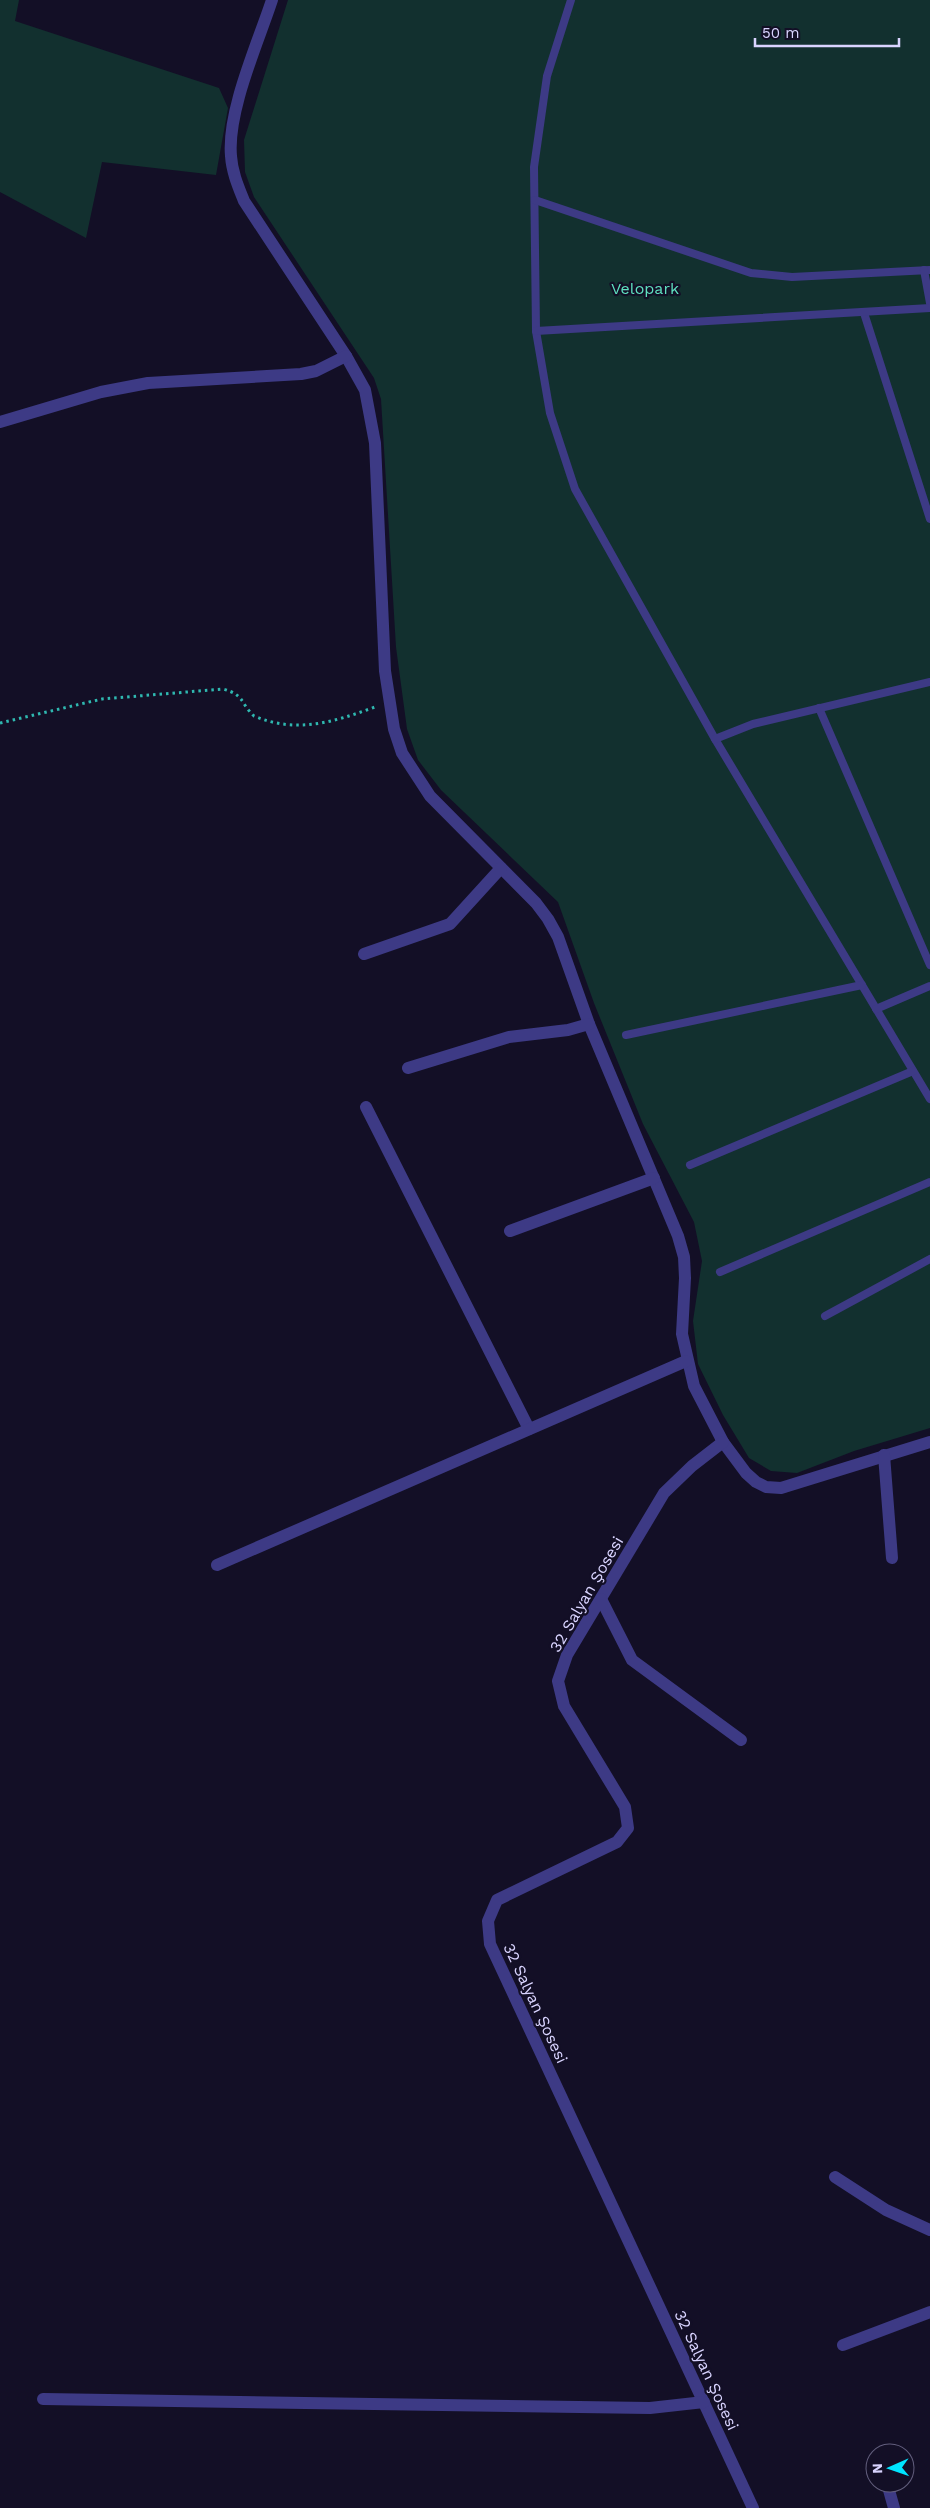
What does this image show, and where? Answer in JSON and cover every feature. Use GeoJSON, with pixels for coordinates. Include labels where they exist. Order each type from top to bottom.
{"type":"FeatureCollection","features":[{"type":"Feature","properties":{"kind":"street"},"geometry":{"type":"LineString","coordinates":[[272,0],[237,110],[231,155],[234,174],[244,201],[346,356],[365,390],[375,443],[385,671],[394,729],[402,753],[416,777],[444,812],[536,903],[558,937],[589,1024],[678,1236],[684,1257],[682,1334],[686,1362],[703,1406],[723,1442],[746,1473],[756,1482],[766,1487],[782,1488],[930,1442]]}},
{"type":"Feature","properties":{"kind":"street"},"geometry":{"type":"LineString","coordinates":[[0,422],[101,392],[148,383],[301,374],[316,371],[346,356]]}},
{"type":"Feature","properties":{"kind":"street"},"geometry":{"type":"LineString","coordinates":[[364,954],[450,924],[501,868]]}},
{"type":"Feature","properties":{"kind":"street"},"geometry":{"type":"LineString","coordinates":[[408,1068],[510,1037],[568,1030],[589,1024]]}},
{"type":"Feature","properties":{"kind":"street"},"geometry":{"type":"LineString","coordinates":[[366,1107],[529,1429]]}},
{"type":"Feature","properties":{"kind":"street"},"geometry":{"type":"LineString","coordinates":[[510,1231],[654,1178]]}},
{"type":"Feature","properties":{"kind":"street"},"geometry":{"type":"LineString","coordinates":[[217,1565],[686,1362]]}},
{"type":"Feature","properties":{"kind":"street","name":"32 Salyan Şosesi"},"geometry":{"type":"LineString","coordinates":[[723,1442],[692,1466],[664,1493],[568,1655],[558,1682],[564,1706],[625,1807],[628,1828],[616,1842],[497,1900],[488,1921],[490,1944],[753,2508]]}},
{"type":"Feature","properties":{"kind":"street"},"geometry":{"type":"LineString","coordinates":[[884,1455],[892,1558]]}},
{"type":"Feature","properties":{"kind":"street"},"geometry":{"type":"LineString","coordinates":[[601,1599],[632,1660],[741,1740]]}},
{"type":"Feature","properties":{"kind":"street"},"geometry":{"type":"LineString","coordinates":[[835,2177],[886,2210],[930,2230]]}},
{"type":"Feature","properties":{"kind":"street"},"geometry":{"type":"LineString","coordinates":[[843,2345],[930,2312]]}},
{"type":"Feature","properties":{"kind":"street"},"geometry":{"type":"LineString","coordinates":[[43,2399],[650,2408],[704,2402]]}},
{"type":"Feature","properties":{"kind":"street"},"geometry":{"type":"LineString","coordinates":[[890,2493],[894,2508]]}},
{"type":"Feature","properties":{"kind":"lane"},"geometry":{"type":"LineString","coordinates":[[571,0],[547,76],[534,167],[536,331],[550,413],[575,488],[715,739],[913,1071],[926,1086],[930,1099]]}},
{"type":"Feature","properties":{"kind":"lane"},"geometry":{"type":"LineString","coordinates":[[535,200],[751,274],[792,277],[927,270],[930,303]]}},
{"type":"Feature","properties":{"kind":"lane"},"geometry":{"type":"LineString","coordinates":[[536,331],[930,308]]}},
{"type":"Feature","properties":{"kind":"lane"},"geometry":{"type":"LineString","coordinates":[[864,313],[930,519]]}},
{"type":"Feature","properties":{"kind":"lane"},"geometry":{"type":"LineString","coordinates":[[715,739],[753,724],[930,682]]}},
{"type":"Feature","properties":{"kind":"lane"},"geometry":{"type":"LineString","coordinates":[[819,708],[930,965]]}},
{"type":"Feature","properties":{"kind":"lane"},"geometry":{"type":"LineString","coordinates":[[626,1035],[862,986]]}},
{"type":"Feature","properties":{"kind":"lane"},"geometry":{"type":"LineString","coordinates":[[876,1009],[930,986]]}},
{"type":"Feature","properties":{"kind":"lane"},"geometry":{"type":"LineString","coordinates":[[690,1165],[913,1071]]}},
{"type":"Feature","properties":{"kind":"lane"},"geometry":{"type":"LineString","coordinates":[[720,1272],[930,1182]]}},
{"type":"Feature","properties":{"kind":"lane"},"geometry":{"type":"LineString","coordinates":[[825,1316],[930,1259]]}},
{"type":"Feature","properties":{"kind":"path"},"geometry":{"type":"LineString","coordinates":[[0,723],[102,698],[223,689],[235,692],[244,700],[249,712],[254,716],[281,725],[306,726],[334,721],[390,702]]}},
{"type":"Feature","properties":{"kind":"green space"},"geometry":{"type":"Polygon","coordinates":[[[0,0],[19,0],[15,21],[219,88],[228,108],[216,175],[102,162],[86,238],[0,192],[0,0]]]}},
{"type":"Feature","properties":{"kind":"green space","name":"Velopark"},"geometry":{"type":"Polygon","coordinates":[[[288,0],[930,0],[930,1428],[854,1451],[797,1473],[771,1471],[749,1458],[723,1415],[698,1364],[693,1321],[702,1261],[694,1222],[643,1124],[594,1003],[558,902],[441,790],[418,760],[407,729],[396,647],[381,399],[374,378],[254,197],[245,172],[244,140],[288,0]]]}}]}
